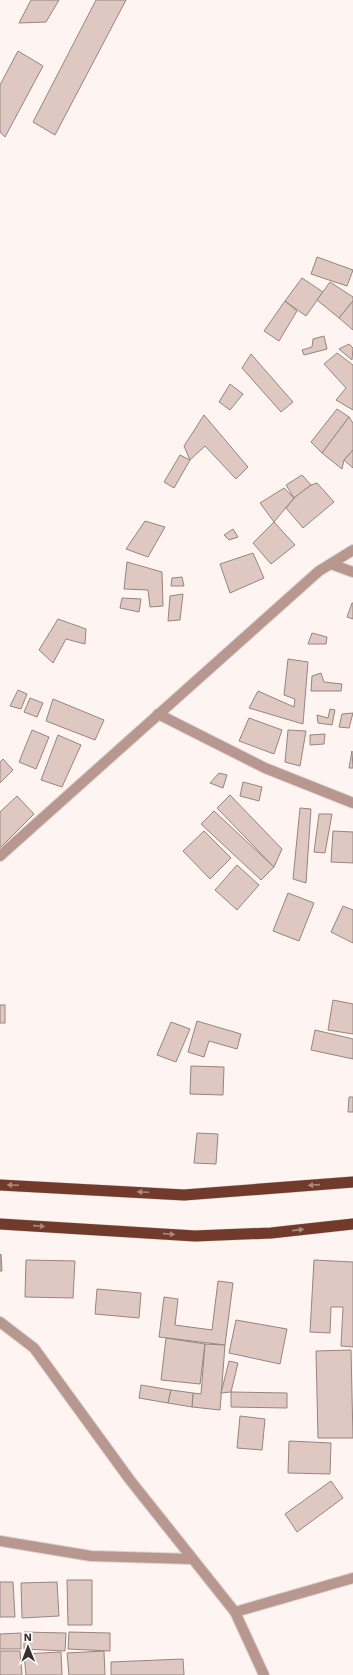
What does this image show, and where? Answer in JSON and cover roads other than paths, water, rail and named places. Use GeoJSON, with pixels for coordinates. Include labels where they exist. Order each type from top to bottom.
{"type":"FeatureCollection","features":[{"type":"Feature","properties":{"kind":"highway"},"geometry":{"type":"LineString","coordinates":[[0,1185],[184,1194],[353,1182]]}},
{"type":"Feature","properties":{"kind":"highway"},"geometry":{"type":"LineString","coordinates":[[0,1224],[195,1236],[271,1233],[353,1224]]}},
{"type":"Feature","properties":{"kind":"street"},"geometry":{"type":"LineString","coordinates":[[0,856],[319,571],[353,550]]}},
{"type":"Feature","properties":{"kind":"street"},"geometry":{"type":"LineString","coordinates":[[331,564],[353,572]]}},
{"type":"Feature","properties":{"kind":"street"},"geometry":{"type":"LineString","coordinates":[[158,714],[265,768],[353,803]]}},
{"type":"Feature","properties":{"kind":"street"},"geometry":{"type":"LineString","coordinates":[[0,1322],[34,1348],[130,1480],[234,1612],[260,1674]]}},
{"type":"Feature","properties":{"kind":"street"},"geometry":{"type":"LineString","coordinates":[[0,1541],[91,1556],[192,1559]]}},
{"type":"Feature","properties":{"kind":"street"},"geometry":{"type":"LineString","coordinates":[[234,1612],[353,1578]]}}]}
